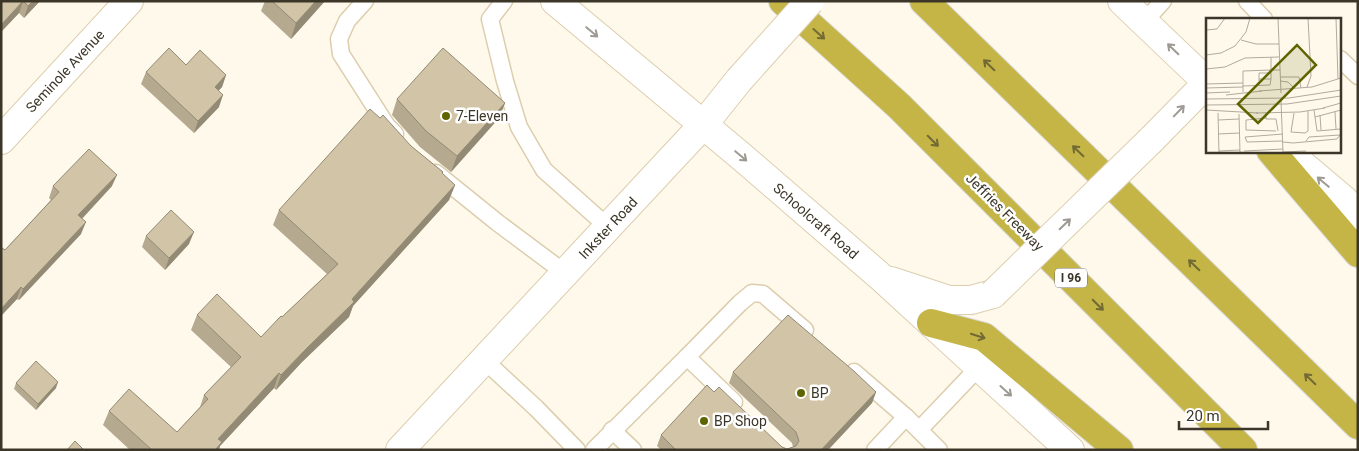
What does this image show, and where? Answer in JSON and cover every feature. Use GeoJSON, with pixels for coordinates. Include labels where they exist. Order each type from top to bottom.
{"type":"FeatureCollection","features":[{"type":"Feature","properties":{"kind":"highway","name":"Jeffries Freeway"},"geometry":{"type":"LineString","coordinates":[[783,1],[899,106],[1243,450]]}},
{"type":"Feature","properties":{"kind":"highway"},"geometry":{"type":"LineString","coordinates":[[924,1],[1358,425]]}},
{"type":"Feature","properties":{"kind":"highway"},"geometry":{"type":"LineString","coordinates":[[1272,152],[1358,254]]}},
{"type":"Feature","properties":{"kind":"highway"},"geometry":{"type":"LineString","coordinates":[[931,323],[984,337],[1118,450]]}},
{"type":"Feature","properties":{"kind":"main road","name":"Seminole Avenue"},"geometry":{"type":"LineString","coordinates":[[1,140],[129,1]]}},
{"type":"Feature","properties":{"kind":"main road","name":"Schoolcraft Road"},"geometry":{"type":"LineString","coordinates":[[555,1],[882,278],[1070,450]]}},
{"type":"Feature","properties":{"kind":"main road","name":"Inkster Road"},"geometry":{"type":"LineString","coordinates":[[400,450],[703,125],[738,80],[810,1]]}},
{"type":"Feature","properties":{"kind":"main road"},"geometry":{"type":"LineString","coordinates":[[1122,1],[1206,81]]}},
{"type":"Feature","properties":{"kind":"main road"},"geometry":{"type":"LineString","coordinates":[[882,278],[950,300],[971,300],[993,294],[1206,85]]}},
{"type":"Feature","properties":{"kind":"main road"},"geometry":{"type":"LineString","coordinates":[[1287,152],[1358,214]]}},
{"type":"Feature","properties":{"kind":"lane"},"geometry":{"type":"LineString","coordinates":[[365,1],[347,21],[339,39],[341,54],[388,126],[407,147]]}},
{"type":"Feature","properties":{"kind":"lane"},"geometry":{"type":"LineString","coordinates":[[504,1],[490,19],[520,127],[544,170],[608,227]]}},
{"type":"Feature","properties":{"kind":"lane"},"geometry":{"type":"LineString","coordinates":[[1144,22],[1163,1]]}},
{"type":"Feature","properties":{"kind":"lane"},"geometry":{"type":"LineString","coordinates":[[1247,1],[1263,18]]}},
{"type":"Feature","properties":{"kind":"lane"},"geometry":{"type":"LineString","coordinates":[[1342,61],[1358,76]]}},
{"type":"Feature","properties":{"kind":"lane"},"geometry":{"type":"LineString","coordinates":[[421,160],[498,223],[565,273]]}},
{"type":"Feature","properties":{"kind":"lane"},"geometry":{"type":"LineString","coordinates":[[594,450],[752,293],[763,294],[816,339]]}},
{"type":"Feature","properties":{"kind":"lane"},"geometry":{"type":"LineString","coordinates":[[687,358],[743,410]]}},
{"type":"Feature","properties":{"kind":"lane"},"geometry":{"type":"LineString","coordinates":[[484,360],[536,408],[577,450]]}},
{"type":"Feature","properties":{"kind":"lane"},"geometry":{"type":"LineString","coordinates":[[846,365],[906,417],[939,450]]}},
{"type":"Feature","properties":{"kind":"lane"},"geometry":{"type":"LineString","coordinates":[[919,430],[979,367]]}},
{"type":"Feature","properties":{"kind":"lane"},"geometry":{"type":"LineString","coordinates":[[875,450],[906,417]]}},
{"type":"Feature","properties":{"kind":"lane"},"geometry":{"type":"LineString","coordinates":[[612,430],[633,450]]}},
{"type":"Feature","properties":{"kind":"building"},"geometry":{"type":"Polygon","coordinates":[[[1,1],[23,1],[1,25],[1,1]]]}},
{"type":"Feature","properties":{"kind":"building"},"geometry":{"type":"Polygon","coordinates":[[[23,1],[33,1],[28,6],[23,1]]]}},
{"type":"Feature","properties":{"kind":"building"},"geometry":{"type":"Polygon","coordinates":[[[272,1],[316,1],[296,23],[272,1]]]}},
{"type":"Feature","properties":{"kind":"building"},"geometry":{"type":"Polygon","coordinates":[[[169,48],[186,65],[200,50],[226,75],[215,87],[223,95],[198,121],[146,72],[169,48]]]}},
{"type":"Feature","properties":{"kind":"building","name":"7-Eleven"},"geometry":{"type":"Polygon","coordinates":[[[443,48],[505,103],[457,156],[426,131],[397,99],[443,48]]]}},
{"type":"Feature","properties":{"kind":"building"},"geometry":{"type":"Polygon","coordinates":[[[370,109],[380,118],[383,115],[411,146],[443,172],[455,185],[352,299],[354,302],[281,375],[279,373],[218,439],[222,442],[215,450],[152,450],[109,411],[129,389],[177,432],[208,399],[204,395],[241,357],[197,315],[217,294],[261,337],[338,264],[279,210],[370,109]]]}},
{"type":"Feature","properties":{"kind":"building"},"geometry":{"type":"Polygon","coordinates":[[[89,149],[117,175],[78,215],[86,222],[23,289],[21,287],[1,309],[2,248],[5,250],[59,192],[53,186],[89,149]]]}},
{"type":"Feature","properties":{"kind":"building"},"geometry":{"type":"Polygon","coordinates":[[[171,210],[194,232],[169,258],[146,236],[171,210]]]}},
{"type":"Feature","properties":{"kind":"building"},"geometry":{"type":"Polygon","coordinates":[[[788,315],[876,392],[821,450],[676,450],[661,435],[707,385],[714,392],[719,387],[782,447],[787,449],[796,446],[799,441],[796,432],[733,372],[788,315]]]}},
{"type":"Feature","properties":{"kind":"building"},"geometry":{"type":"Polygon","coordinates":[[[36,361],[58,382],[38,404],[16,383],[36,361]]]}},
{"type":"Feature","properties":{"kind":"building"},"geometry":{"type":"Polygon","coordinates":[[[75,441],[84,450],[67,450],[75,441]]]}},
{"type":"Feature","properties":{"kind":"place","name":"7-Eleven"},"geometry":{"type":"Point","coordinates":[446,116]}},
{"type":"Feature","properties":{"kind":"place","name":"BP"},"geometry":{"type":"Point","coordinates":[801,393]}},
{"type":"Feature","properties":{"kind":"place","name":"BP Shop"},"geometry":{"type":"Point","coordinates":[704,421]}}]}
